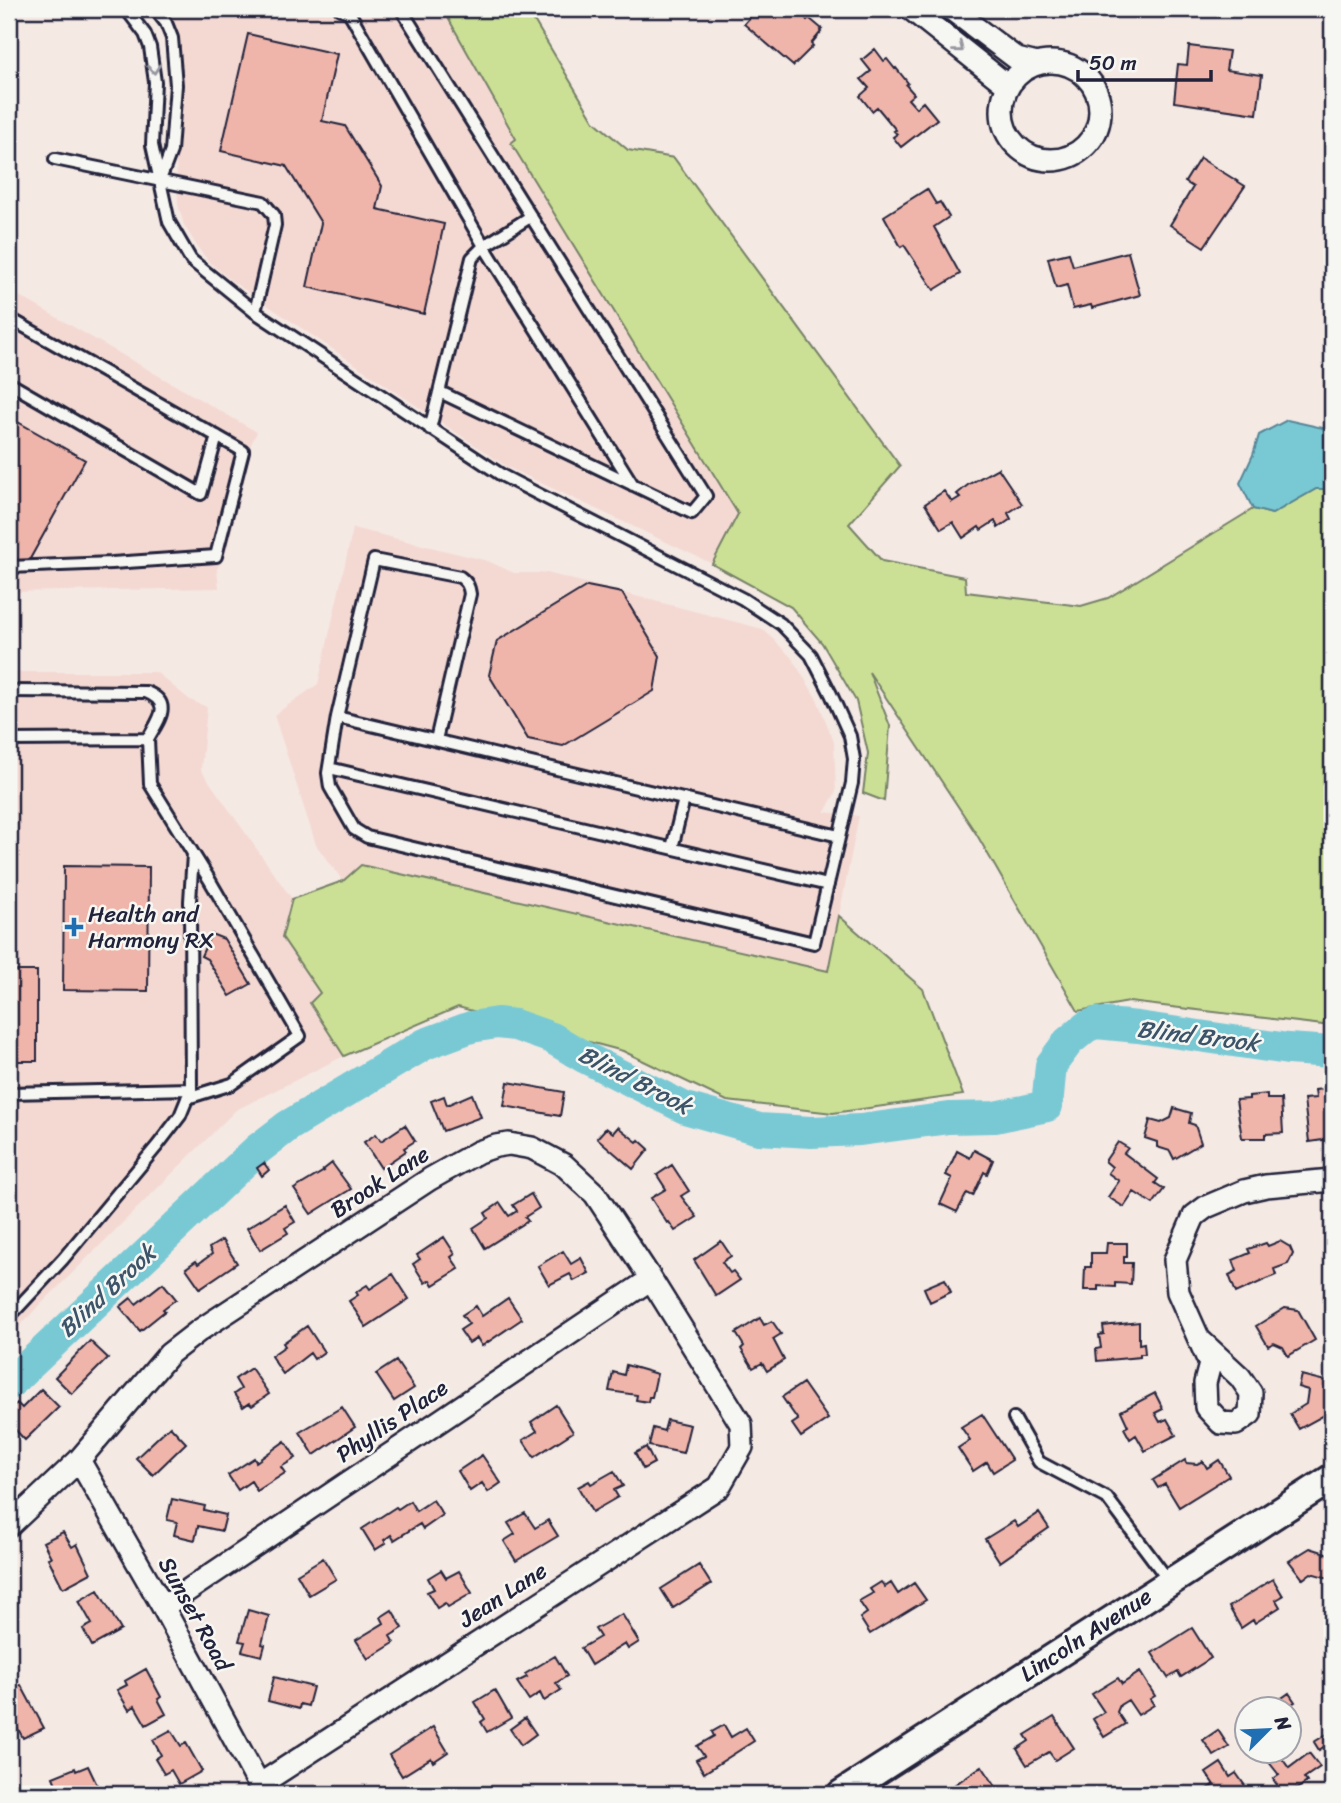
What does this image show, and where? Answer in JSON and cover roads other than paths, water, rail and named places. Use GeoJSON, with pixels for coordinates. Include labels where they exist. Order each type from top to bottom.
{"type":"FeatureCollection","features":[{"type":"Feature","properties":{"kind":"street"},"geometry":{"type":"LineString","coordinates":[[911,9],[1008,86]]}},
{"type":"Feature","properties":{"kind":"street"},"geometry":{"type":"LineString","coordinates":[[951,9],[1017,59],[1037,64]]}},
{"type":"Feature","properties":{"kind":"street"},"geometry":{"type":"LineString","coordinates":[[1060,62],[1076,69],[1090,81],[1098,96],[1101,113],[1095,135],[1084,148],[1069,158],[1052,161],[1035,158],[1020,150],[1008,136],[1002,120],[1002,103],[1008,86],[1021,71],[1037,64],[1060,62]]}},
{"type":"Feature","properties":{"kind":"street","name":"Brook Lane"},"geometry":{"type":"LineString","coordinates":[[9,1526],[79,1460],[169,1354],[179,1346],[430,1179],[478,1152],[509,1144],[532,1148],[564,1165],[595,1194],[741,1424]]}},
{"type":"Feature","properties":{"kind":"street"},"geometry":{"type":"LineString","coordinates":[[1201,1341],[1178,1292],[1175,1260],[1194,1216],[1206,1207],[1244,1191],[1266,1186],[1332,1180]]}},
{"type":"Feature","properties":{"kind":"street","name":"Phyllis Place"},"geometry":{"type":"LineString","coordinates":[[163,1607],[651,1279]]}},
{"type":"Feature","properties":{"kind":"street","name":"Jean Lane"},"geometry":{"type":"LineString","coordinates":[[261,1790],[719,1487],[742,1447],[741,1424]]}},
{"type":"Feature","properties":{"kind":"street","name":"Sunset Road"},"geometry":{"type":"LineString","coordinates":[[79,1460],[163,1607],[261,1790]]}},
{"type":"Feature","properties":{"kind":"street","name":"Lincoln Avenue"},"geometry":{"type":"LineString","coordinates":[[841,1794],[1332,1478]]}},
{"type":"Feature","properties":{"kind":"lane"},"geometry":{"type":"LineString","coordinates":[[126,9],[145,34],[154,63],[152,145],[169,222],[191,260],[255,312],[503,476],[743,599],[781,624],[800,641],[817,665],[850,736],[854,759],[852,783],[814,943],[367,837],[355,829],[330,788],[329,768],[337,717],[374,560],[460,577],[466,581],[470,594],[436,740]]}},
{"type":"Feature","properties":{"kind":"lane"},"geometry":{"type":"LineString","coordinates":[[156,9],[172,38],[176,85],[171,151],[160,180]]}},
{"type":"Feature","properties":{"kind":"lane"},"geometry":{"type":"LineString","coordinates":[[341,9],[349,12],[484,246],[633,485]]}},
{"type":"Feature","properties":{"kind":"lane"},"geometry":{"type":"LineString","coordinates":[[401,9],[706,496],[692,513],[440,392]]}},
{"type":"Feature","properties":{"kind":"lane"},"geometry":{"type":"LineString","coordinates":[[55,159],[264,202],[270,208],[275,225],[255,312]]}},
{"type":"Feature","properties":{"kind":"lane"},"geometry":{"type":"LineString","coordinates":[[430,429],[472,258],[484,246],[530,217]]}},
{"type":"Feature","properties":{"kind":"lane"},"geometry":{"type":"LineString","coordinates":[[9,318],[243,451],[216,556],[9,567]]}},
{"type":"Feature","properties":{"kind":"lane"},"geometry":{"type":"LineString","coordinates":[[9,383],[201,494],[217,436]]}},
{"type":"Feature","properties":{"kind":"lane"},"geometry":{"type":"LineString","coordinates":[[9,691],[146,692],[156,696],[162,705],[162,712],[148,739],[150,784],[300,1036],[232,1084],[189,1093],[9,1093]]}},
{"type":"Feature","properties":{"kind":"lane"},"geometry":{"type":"LineString","coordinates":[[337,717],[839,836]]}},
{"type":"Feature","properties":{"kind":"lane"},"geometry":{"type":"LineString","coordinates":[[9,740],[148,739]]}},
{"type":"Feature","properties":{"kind":"lane"},"geometry":{"type":"LineString","coordinates":[[329,768],[828,885]]}},
{"type":"Feature","properties":{"kind":"lane"},"geometry":{"type":"LineString","coordinates":[[672,848],[684,799]]}},
{"type":"Feature","properties":{"kind":"lane"},"geometry":{"type":"LineString","coordinates":[[9,1317],[63,1259],[180,1116],[189,1093],[190,901],[193,854]]}},
{"type":"Feature","properties":{"kind":"lane"},"geometry":{"type":"LineString","coordinates":[[1014,1418],[1040,1462],[1107,1498],[1169,1581]]}},
{"type":"Feature","properties":{"kind":"water"},"geometry":{"type":"Polygon","coordinates":[[[1287,420],[1332,430],[1332,489],[1316,489],[1272,514],[1253,509],[1240,483],[1259,435],[1287,420]]]}},
{"type":"Feature","properties":{"kind":"waterway","name":"Blind Brook"},"geometry":{"type":"LineString","coordinates":[[9,1384],[258,1149],[288,1126],[425,1044],[471,1027],[497,1023],[515,1025],[552,1038],[685,1108],[759,1129],[811,1132],[860,1130],[949,1118],[995,1117],[1047,1106],[1051,1065],[1068,1042],[1086,1027],[1096,1023],[1288,1049],[1332,1052]]}},
{"type":"Feature","properties":{"kind":"place","name":"Health and Harmony RX"},"geometry":{"type":"Point","coordinates":[74,927]}}]}
